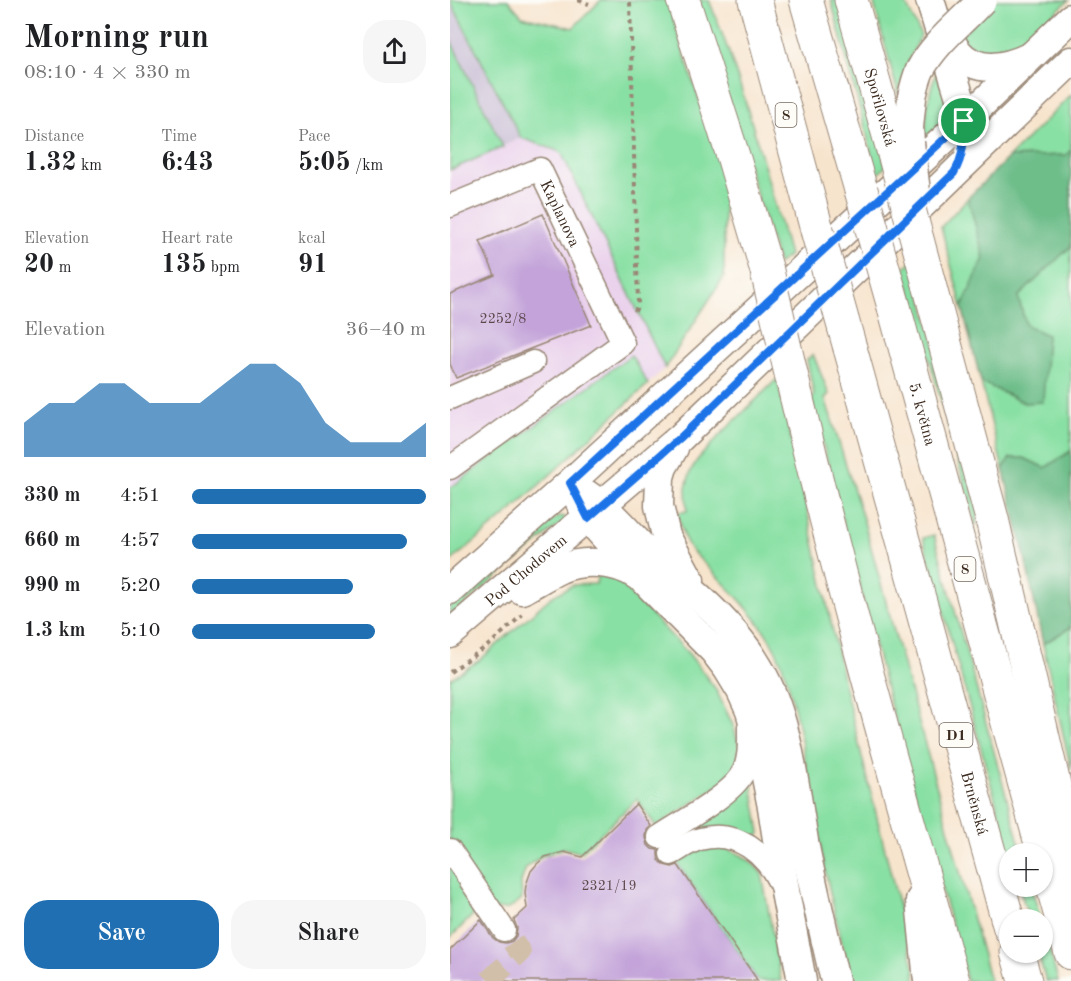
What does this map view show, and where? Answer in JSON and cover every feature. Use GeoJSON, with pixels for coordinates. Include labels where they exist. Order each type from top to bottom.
{"type":"FeatureCollection","features":[{"type":"Feature","properties":{"kind":"highway"},"geometry":{"type":"LineString","coordinates":[[683,0],[734,159],[766,271],[838,566],[952,981]]}},
{"type":"Feature","properties":{"kind":"highway","name":"8"},"geometry":{"type":"LineString","coordinates":[[755,0],[903,542]]}},
{"type":"Feature","properties":{"kind":"highway","name":"5. května"},"geometry":{"type":"LineString","coordinates":[[806,0],[894,308],[1071,953]]}},
{"type":"Feature","properties":{"kind":"highway","name":"Spořilovská"},"geometry":{"type":"LineString","coordinates":[[851,0],[902,150],[929,284],[998,542],[1064,827],[1071,894]]}},
{"type":"Feature","properties":{"kind":"highway","name":"Brněnská"},"geometry":{"type":"LineString","coordinates":[[903,542],[1005,909]]}},
{"type":"Feature","properties":{"kind":"highway"},"geometry":{"type":"LineString","coordinates":[[1020,963],[1025,981]]}},
{"type":"Feature","properties":{"kind":"main road"},"geometry":{"type":"LineString","coordinates":[[930,0],[954,47],[969,62],[980,66],[996,67],[1018,62],[1031,56]]}},
{"type":"Feature","properties":{"kind":"main road"},"geometry":{"type":"LineString","coordinates":[[930,0],[964,121],[964,144],[960,164],[954,173]]}},
{"type":"Feature","properties":{"kind":"main road"},"geometry":{"type":"LineString","coordinates":[[902,150],[909,127],[912,97],[920,71],[933,51],[982,0]]}},
{"type":"Feature","properties":{"kind":"main road","name":"Pod Chodovem"},"geometry":{"type":"LineString","coordinates":[[450,590],[570,483],[964,121],[1071,18]]}},
{"type":"Feature","properties":{"kind":"main road","name":"Pod Chodovem"},"geometry":{"type":"LineString","coordinates":[[458,628],[680,438],[1071,61]]}},
{"type":"Feature","properties":{"kind":"main road"},"geometry":{"type":"LineString","coordinates":[[680,438],[663,467],[659,488],[660,513],[670,544],[702,600]]}},
{"type":"Feature","properties":{"kind":"main road"},"geometry":{"type":"LineString","coordinates":[[570,483],[595,511],[646,582]]}},
{"type":"Feature","properties":{"kind":"main road"},"geometry":{"type":"LineString","coordinates":[[595,511],[627,532],[656,561],[702,600],[740,641],[759,667],[775,700],[785,734],[807,853],[835,981]]}},
{"type":"Feature","properties":{"kind":"main road"},"geometry":{"type":"LineString","coordinates":[[458,628],[561,568],[576,564],[600,563],[628,569],[646,582],[696,632],[721,659],[741,692],[756,730],[801,981]]}},
{"type":"Feature","properties":{"kind":"main road"},"geometry":{"type":"LineString","coordinates":[[915,844],[928,981]]}},
{"type":"Feature","properties":{"kind":"street","name":"Kaplanova"},"geometry":{"type":"LineString","coordinates":[[450,206],[540,169],[623,343]]}},
{"type":"Feature","properties":{"kind":"street"},"geometry":{"type":"LineString","coordinates":[[450,468],[623,343]]}},
{"type":"Feature","properties":{"kind":"street"},"geometry":{"type":"LineString","coordinates":[[450,398],[533,362]]}},
{"type":"Feature","properties":{"kind":"street"},"geometry":{"type":"LineString","coordinates":[[750,711],[749,747],[741,777],[732,788],[665,846],[717,836],[735,839],[751,847],[763,858],[780,882],[786,897]]}},
{"type":"Feature","properties":{"kind":"street"},"geometry":{"type":"LineString","coordinates":[[450,850],[504,930]]}},
{"type":"Feature","properties":{"kind":"path"},"geometry":{"type":"LineString","coordinates":[[578,0],[589,4]]}},
{"type":"Feature","properties":{"kind":"path"},"geometry":{"type":"LineString","coordinates":[[623,343],[638,304],[630,2]]}},
{"type":"Feature","properties":{"kind":"path"},"geometry":{"type":"LineString","coordinates":[[450,672],[490,644],[529,610]]}},
{"type":"Feature","properties":{"kind":"shaded area"},"geometry":{"type":"Polygon","coordinates":[[[450,1],[521,138],[450,170],[450,1]]]}},
{"type":"Feature","properties":{"kind":"shaded area"},"geometry":{"type":"Polygon","coordinates":[[[521,138],[561,152],[665,368],[648,384],[631,356],[450,488],[450,170],[521,138]]]}},
{"type":"Feature","properties":{"kind":"green space"},"geometry":{"type":"Polygon","coordinates":[[[450,0],[508,0],[522,16],[573,28],[601,0],[667,0],[724,178],[724,277],[665,368],[561,152],[521,138],[450,0]]]}},
{"type":"Feature","properties":{"kind":"green space"},"geometry":{"type":"Polygon","coordinates":[[[698,0],[709,0],[753,126],[789,255],[778,264],[698,0]]]}},
{"type":"Feature","properties":{"kind":"green space"},"geometry":{"type":"Polygon","coordinates":[[[831,0],[841,0],[886,166],[876,176],[867,135],[831,0]]]}},
{"type":"Feature","properties":{"kind":"green space"},"geometry":{"type":"Polygon","coordinates":[[[873,0],[904,0],[921,35],[908,62],[898,94],[873,0]]]}},
{"type":"Feature","properties":{"kind":"green space"},"geometry":{"type":"Polygon","coordinates":[[[996,0],[1069,0],[1013,51],[984,56],[959,37],[996,0]]]}},
{"type":"Feature","properties":{"kind":"green space"},"geometry":{"type":"Polygon","coordinates":[[[450,39],[503,147],[450,170],[450,39]]]}},
{"type":"Feature","properties":{"kind":"green space"},"geometry":{"type":"Polygon","coordinates":[[[939,67],[947,91],[948,105],[941,121],[925,139],[930,93],[939,67]]]}},
{"type":"Feature","properties":{"kind":"green space"},"geometry":{"type":"Polygon","coordinates":[[[1071,95],[1071,150],[1066,155],[1009,157],[1071,95]]]}},
{"type":"Feature","properties":{"kind":"green space"},"geometry":{"type":"Polygon","coordinates":[[[1071,150],[1071,246],[1018,297],[1026,325],[1047,335],[1043,402],[1025,403],[981,382],[962,307],[984,258],[968,198],[1009,157],[1066,155],[1071,150]]]}},
{"type":"Feature","properties":{"kind":"green space"},"geometry":{"type":"Polygon","coordinates":[[[968,198],[985,258],[962,307],[941,227],[968,198]]]}},
{"type":"Feature","properties":{"kind":"green space"},"geometry":{"type":"Polygon","coordinates":[[[1071,246],[1071,451],[1045,468],[1024,458],[1011,458],[1003,469],[981,382],[1024,403],[1026,325],[1018,297],[1071,246]]]}},
{"type":"Feature","properties":{"kind":"green space"},"geometry":{"type":"Polygon","coordinates":[[[913,261],[979,515],[976,526],[903,268],[913,261]]]}},
{"type":"Feature","properties":{"kind":"green space"},"geometry":{"type":"Polygon","coordinates":[[[813,354],[829,394],[825,398],[864,522],[990,981],[967,981],[889,700],[811,398],[814,395],[807,360],[813,354]]]}},
{"type":"Feature","properties":{"kind":"green space"},"geometry":{"type":"Polygon","coordinates":[[[631,355],[648,384],[510,512],[450,562],[450,488],[631,355]]]}},
{"type":"Feature","properties":{"kind":"green space"},"geometry":{"type":"Polygon","coordinates":[[[777,379],[845,688],[915,971],[915,981],[851,981],[826,874],[798,725],[782,666],[774,647],[757,621],[691,550],[677,513],[687,511],[686,487],[691,470],[698,459],[777,379]]]}},
{"type":"Feature","properties":{"kind":"green space"},"geometry":{"type":"Polygon","coordinates":[[[1071,451],[1071,627],[1043,644],[1003,469],[1010,458],[1024,458],[1045,468],[1071,451]]]}},
{"type":"Feature","properties":{"kind":"green space"},"geometry":{"type":"Polygon","coordinates":[[[561,516],[567,518],[450,616],[450,606],[541,525],[561,516]]]}},
{"type":"Feature","properties":{"kind":"green space"},"geometry":{"type":"Polygon","coordinates":[[[934,535],[1019,843],[1007,843],[923,538],[934,535]]]}},
{"type":"Feature","properties":{"kind":"green space"},"geometry":{"type":"Polygon","coordinates":[[[598,574],[616,578],[689,654],[715,688],[733,725],[739,745],[737,763],[722,783],[656,827],[637,799],[581,853],[564,848],[542,856],[526,868],[521,882],[522,899],[509,909],[478,910],[450,938],[450,679],[480,660],[551,597],[573,585],[596,584],[598,574]]]}},
{"type":"Feature","properties":{"kind":"green space"},"geometry":{"type":"Polygon","coordinates":[[[1071,627],[1071,770],[1043,644],[1071,627]]]}},
{"type":"Feature","properties":{"kind":"green space"},"geometry":{"type":"Polygon","coordinates":[[[750,782],[760,833],[757,838],[677,840],[750,782]]]}},
{"type":"Feature","properties":{"kind":"green space"},"geometry":{"type":"Polygon","coordinates":[[[721,847],[744,857],[762,874],[781,981],[758,981],[677,863],[698,850],[721,847]]]}},
{"type":"Feature","properties":{"kind":"green space"},"geometry":{"type":"Polygon","coordinates":[[[1022,897],[1034,897],[1038,909],[1026,909],[1022,897]]]}},
{"type":"Feature","properties":{"kind":"green space"},"geometry":{"type":"Polygon","coordinates":[[[1041,963],[1053,963],[1058,981],[1046,981],[1041,963]]]}},
{"type":"Feature","properties":{"kind":"building"},"geometry":{"type":"Polygon","coordinates":[[[543,214],[591,325],[456,378],[450,364],[450,294],[495,275],[480,241],[543,214]]]}},
{"type":"Feature","properties":{"kind":"building"},"geometry":{"type":"Polygon","coordinates":[[[636,804],[651,826],[647,830],[648,845],[658,850],[659,860],[664,865],[672,867],[678,865],[758,981],[450,981],[450,950],[481,920],[493,938],[499,942],[512,941],[516,936],[517,928],[514,920],[527,908],[526,885],[531,871],[537,864],[545,857],[564,852],[582,857],[636,804]]]}},
{"type":"Feature","properties":{"kind":"tunnel"},"geometry":{"type":"LineString","coordinates":[[489,981],[520,952],[504,930]]}},
{"type":"Feature","properties":{"kind":"route"},"geometry":{"type":"LineString","coordinates":[[964,121],[964,144],[960,164],[954,173],[680,438],[588,518],[570,483],[964,121]]}}]}
